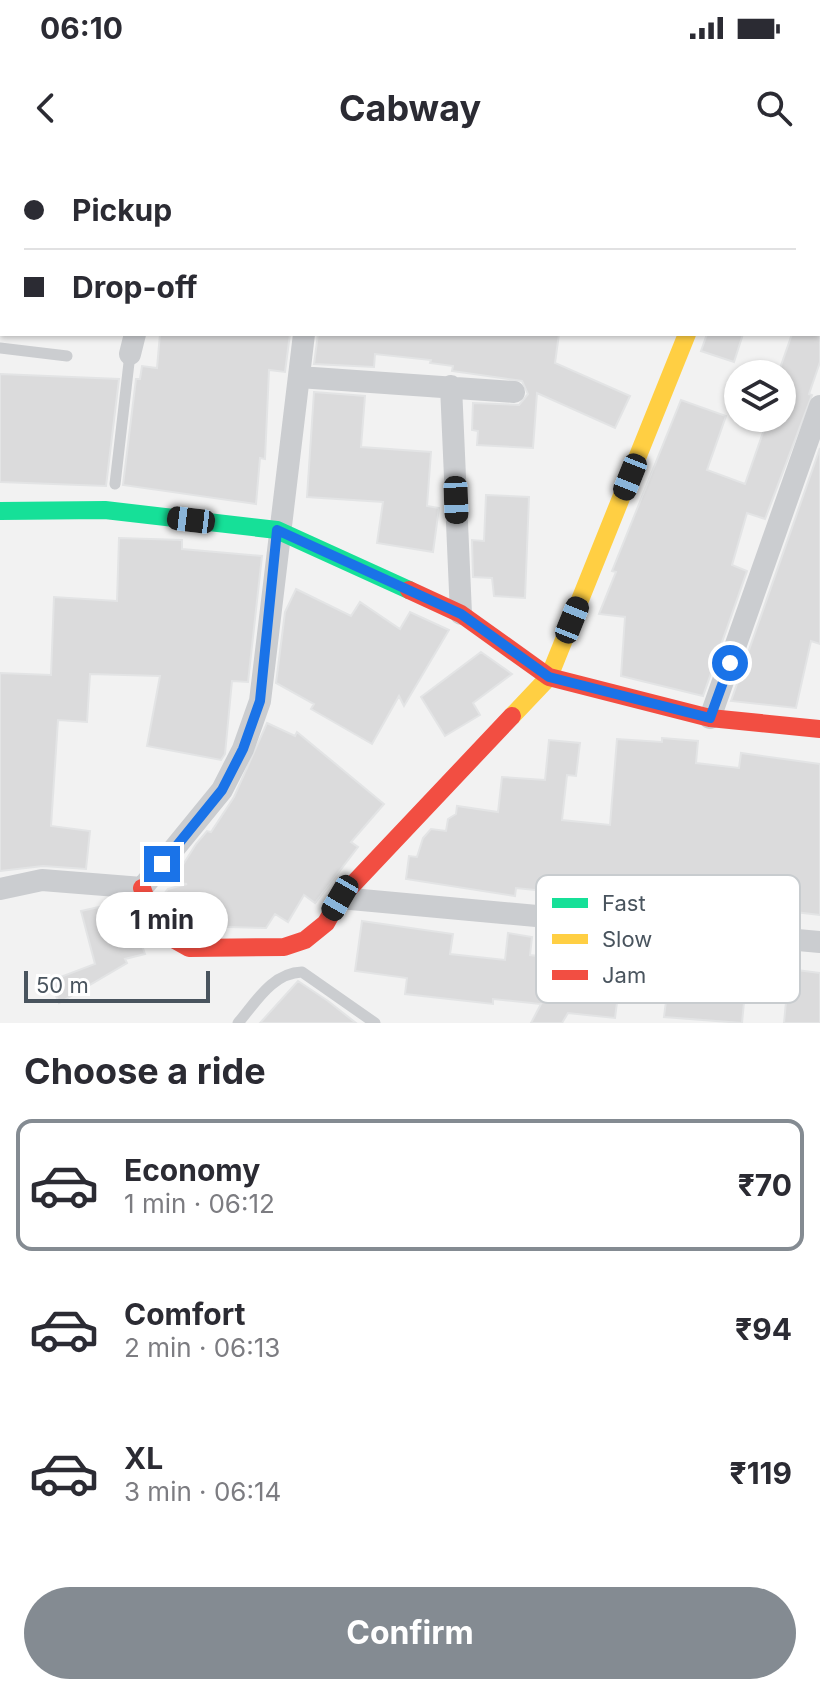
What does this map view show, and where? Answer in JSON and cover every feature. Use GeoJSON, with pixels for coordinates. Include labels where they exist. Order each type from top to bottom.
{"type":"FeatureCollection","features":[{"type":"Feature","properties":{"kind":"street"},"geometry":{"type":"LineString","coordinates":[[142,888],[222,790],[243,749],[260,701],[277,530],[304,336]]}},
{"type":"Feature","properties":{"kind":"street"},"geometry":{"type":"LineString","coordinates":[[142,888],[157,930],[189,948],[284,947],[305,940],[326,923],[340,898],[549,677],[686,336]]}},
{"type":"Feature","properties":{"kind":"street"},"geometry":{"type":"LineString","coordinates":[[299,377],[514,392]]}},
{"type":"Feature","properties":{"kind":"street"},"geometry":{"type":"LineString","coordinates":[[451,386],[461,614]]}},
{"type":"Feature","properties":{"kind":"street"},"geometry":{"type":"LineString","coordinates":[[710,718],[819,413]]}},
{"type":"Feature","properties":{"kind":"street"},"geometry":{"type":"LineString","coordinates":[[0,511],[105,510],[277,530],[461,614],[549,677],[710,718],[820,729]]}},
{"type":"Feature","properties":{"kind":"street"},"geometry":{"type":"LineString","coordinates":[[0,889],[42,880],[142,888]]}},
{"type":"Feature","properties":{"kind":"street"},"geometry":{"type":"LineString","coordinates":[[340,898],[536,916]]}},
{"type":"Feature","properties":{"kind":"street"},"geometry":{"type":"LineString","coordinates":[[800,940],[820,942]]}},
{"type":"Feature","properties":{"kind":"lane"},"geometry":{"type":"LineString","coordinates":[[115,484],[132,344]]}},
{"type":"Feature","properties":{"kind":"lane"},"geometry":{"type":"LineString","coordinates":[[0,348],[67,356]]}},
{"type":"Feature","properties":{"kind":"lane"},"geometry":{"type":"LineString","coordinates":[[238,1023],[277,979],[288,972],[302,972],[375,1023]]}},
{"type":"Feature","properties":{"kind":"building"},"geometry":{"type":"Polygon","coordinates":[[[160,336],[290,336],[285,372],[269,370],[265,459],[260,458],[256,504],[123,485],[136,379],[140,379],[142,366],[157,368],[160,336]]]}},
{"type":"Feature","properties":{"kind":"building"},"geometry":{"type":"Polygon","coordinates":[[[318,336],[559,336],[555,363],[630,396],[615,428],[537,393],[533,448],[477,445],[478,431],[472,430],[473,403],[519,405],[528,394],[522,381],[452,371],[453,366],[430,363],[431,360],[375,354],[374,367],[314,364],[318,336]]]}},
{"type":"Feature","properties":{"kind":"building"},"geometry":{"type":"Polygon","coordinates":[[[706,336],[742,336],[735,360],[701,351],[706,336]]]}},
{"type":"Feature","properties":{"kind":"building"},"geometry":{"type":"Polygon","coordinates":[[[791,336],[820,336],[820,362],[809,394],[812,395],[765,519],[747,513],[732,565],[747,571],[703,696],[621,676],[625,617],[599,614],[616,572],[612,571],[681,400],[724,415],[707,470],[745,484],[763,432],[796,432],[796,360],[783,360],[791,336]]]}},
{"type":"Feature","properties":{"kind":"building"},"geometry":{"type":"Polygon","coordinates":[[[0,374],[119,379],[106,486],[0,482],[0,374]]]}},
{"type":"Feature","properties":{"kind":"building"},"geometry":{"type":"Polygon","coordinates":[[[314,392],[365,396],[361,447],[431,452],[427,506],[439,508],[433,552],[377,543],[383,502],[307,497],[314,392]]]}},
{"type":"Feature","properties":{"kind":"building"},"geometry":{"type":"Polygon","coordinates":[[[820,448],[820,644],[811,641],[796,708],[731,701],[820,448]]]}},
{"type":"Feature","properties":{"kind":"building"},"geometry":{"type":"Polygon","coordinates":[[[486,495],[529,497],[525,598],[494,596],[492,578],[473,577],[472,540],[484,541],[486,495]]]}},
{"type":"Feature","properties":{"kind":"building"},"geometry":{"type":"Polygon","coordinates":[[[119,538],[182,540],[182,549],[262,556],[248,682],[232,681],[225,754],[221,760],[147,746],[160,676],[90,674],[87,722],[58,720],[51,826],[90,831],[86,869],[43,866],[0,871],[0,673],[51,675],[54,597],[117,601],[119,538]]]}},
{"type":"Feature","properties":{"kind":"building"},"geometry":{"type":"Polygon","coordinates":[[[296,589],[351,616],[360,602],[400,629],[410,612],[449,630],[404,706],[399,696],[372,744],[311,709],[314,704],[276,683],[285,612],[296,589]]]}},
{"type":"Feature","properties":{"kind":"building"},"geometry":{"type":"Polygon","coordinates":[[[481,652],[512,674],[473,703],[480,715],[445,736],[421,697],[481,652]]]}},
{"type":"Feature","properties":{"kind":"building"},"geometry":{"type":"Polygon","coordinates":[[[267,723],[295,736],[297,732],[384,804],[351,842],[358,847],[315,903],[304,895],[288,922],[275,914],[266,928],[190,926],[171,913],[164,894],[168,889],[187,884],[172,882],[196,844],[207,831],[211,832],[234,797],[267,723]]]}},
{"type":"Feature","properties":{"kind":"building"},"geometry":{"type":"Polygon","coordinates":[[[662,738],[698,741],[696,763],[739,768],[741,753],[820,764],[820,915],[800,913],[800,875],[536,875],[536,890],[516,888],[515,896],[406,879],[409,856],[417,857],[423,838],[431,829],[446,831],[448,819],[456,814],[457,806],[498,812],[502,777],[545,780],[549,740],[580,743],[576,776],[567,775],[562,820],[610,825],[617,739],[662,742],[662,738]]]}},
{"type":"Feature","properties":{"kind":"building"},"geometry":{"type":"Polygon","coordinates":[[[126,901],[145,954],[125,959],[127,963],[59,1003],[50,981],[95,964],[81,911],[126,901]]]}},
{"type":"Feature","properties":{"kind":"building"},"geometry":{"type":"Polygon","coordinates":[[[362,921],[453,934],[450,954],[505,960],[508,933],[532,937],[530,955],[536,956],[536,1003],[617,1003],[615,1018],[568,1013],[562,1023],[531,1023],[541,1004],[493,999],[493,1004],[405,994],[407,978],[355,971],[362,921]]]}},
{"type":"Feature","properties":{"kind":"building"},"geometry":{"type":"Polygon","coordinates":[[[800,970],[820,973],[820,1023],[784,1023],[786,1003],[800,1003],[800,970]]]}},
{"type":"Feature","properties":{"kind":"building"},"geometry":{"type":"Polygon","coordinates":[[[298,981],[328,1001],[356,1023],[260,1023],[298,981]]]}},
{"type":"Feature","properties":{"kind":"building"},"geometry":{"type":"Polygon","coordinates":[[[666,1003],[744,1003],[742,1023],[664,1017],[666,1003]]]}},
{"type":"Feature","properties":{"kind":"traffic: fast"},"geometry":{"type":"LineString","coordinates":[[0,511],[105,510],[277,530],[409,590]]}},
{"type":"Feature","properties":{"kind":"traffic: slow"},"geometry":{"type":"LineString","coordinates":[[512,716],[549,677],[686,336]]}},
{"type":"Feature","properties":{"kind":"traffic: jam"},"geometry":{"type":"LineString","coordinates":[[409,590],[461,614],[549,677],[710,718],[820,729]]}},
{"type":"Feature","properties":{"kind":"traffic: jam"},"geometry":{"type":"LineString","coordinates":[[142,888],[157,930],[189,948],[284,947],[305,940],[326,923],[340,898],[512,716]]}},
{"type":"Feature","properties":{"kind":"route"},"geometry":{"type":"LineString","coordinates":[[162,864],[222,790],[252,725],[260,701],[277,530],[461,614],[549,677],[710,718],[730,663]]}}]}
